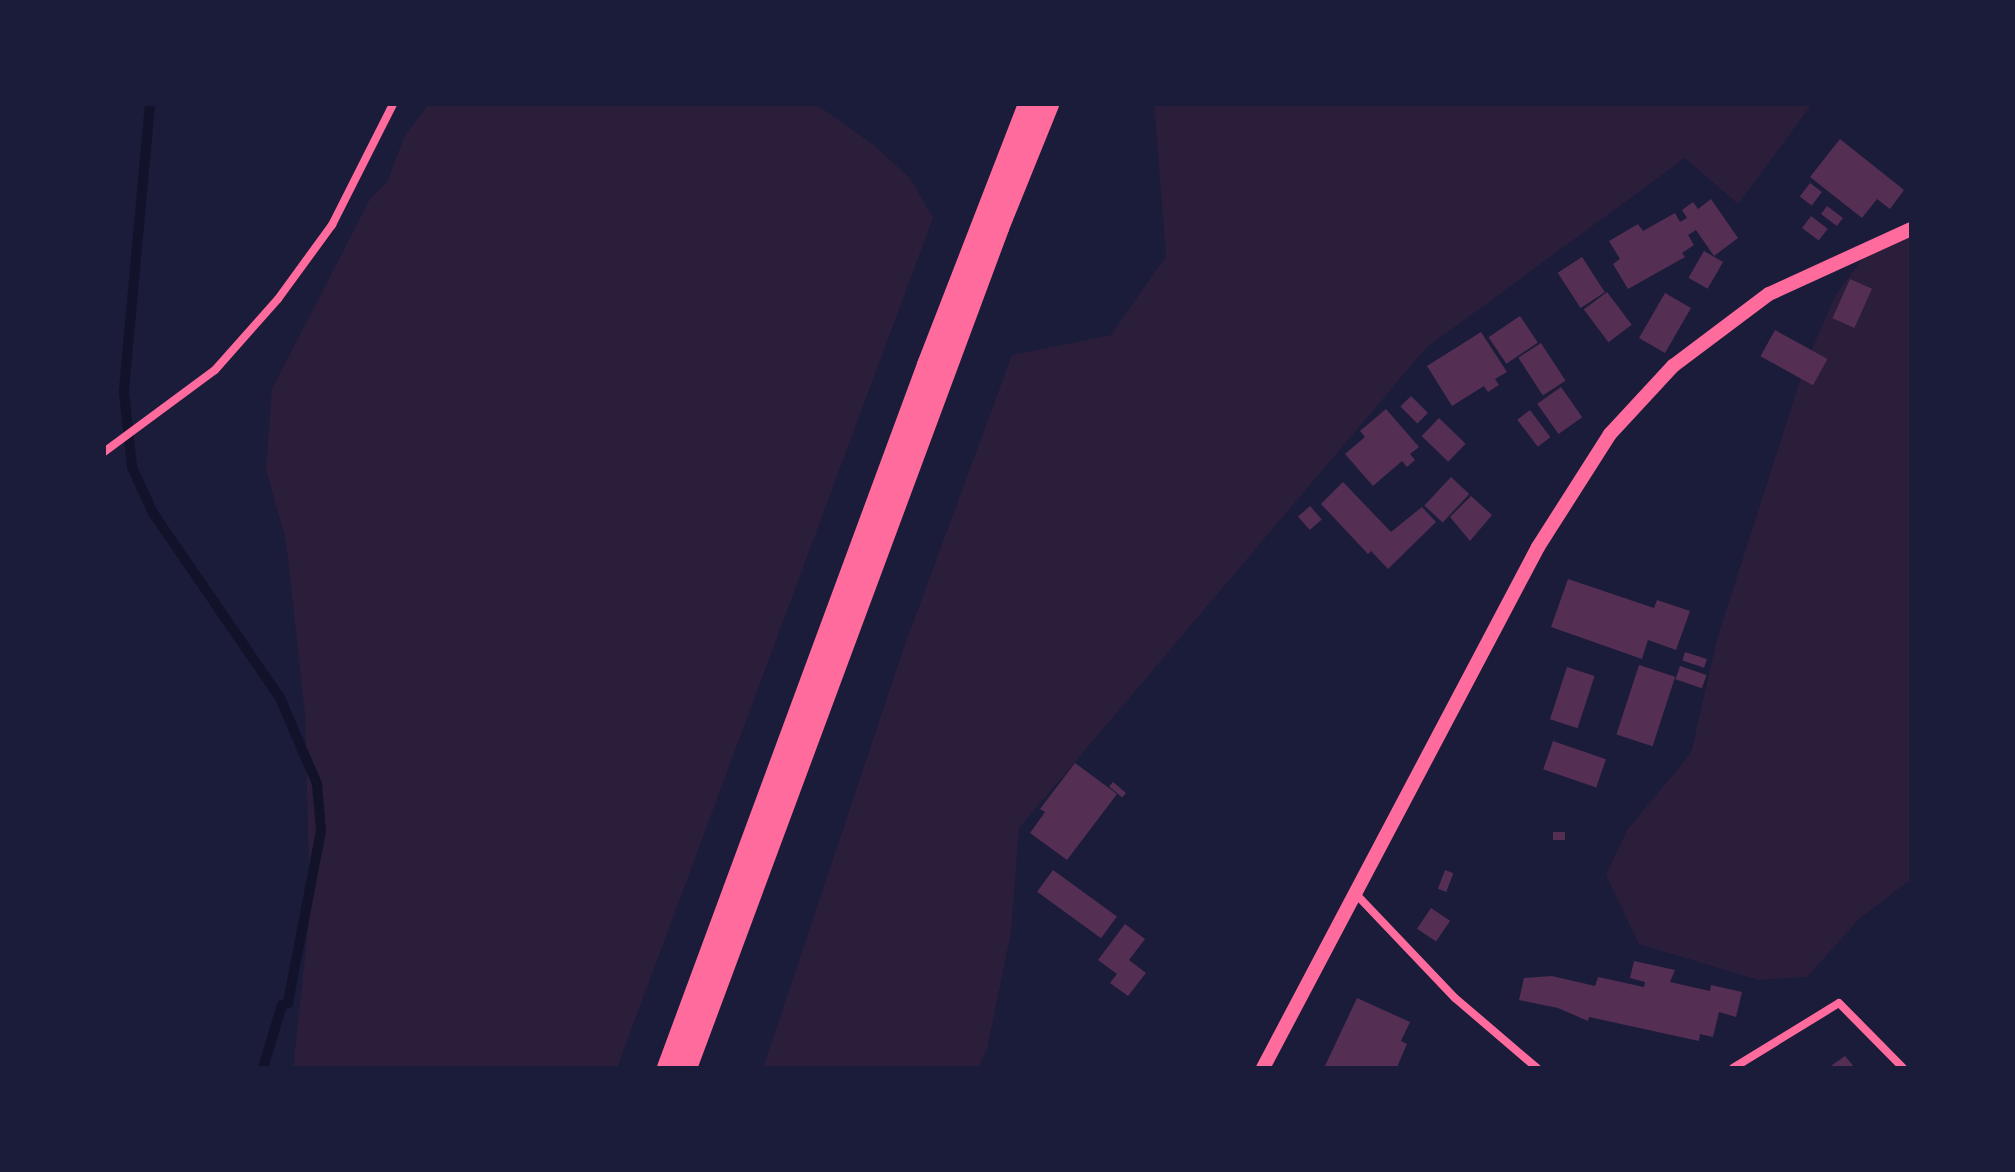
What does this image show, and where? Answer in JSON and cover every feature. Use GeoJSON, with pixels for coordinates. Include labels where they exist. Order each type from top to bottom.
{"type":"FeatureCollection","features":[{"type":"Feature","properties":{"kind":"highway"},"geometry":{"type":"LineString","coordinates":[[668,1068],[928,365],[1029,104]]}},
{"type":"Feature","properties":{"kind":"highway"},"geometry":{"type":"LineString","coordinates":[[686,1068],[998,228],[1048,104]]}},
{"type":"Feature","properties":{"kind":"street"},"geometry":{"type":"LineString","coordinates":[[107,450],[215,370],[278,299],[332,225],[393,104]]}},
{"type":"Feature","properties":{"kind":"street"},"geometry":{"type":"LineString","coordinates":[[1263,1068],[1353,891],[1538,547],[1610,434],[1673,366],[1769,294],[1911,229]]}},
{"type":"Feature","properties":{"kind":"street"},"geometry":{"type":"LineString","coordinates":[[1353,891],[1455,998],[1537,1068]]}},
{"type":"Feature","properties":{"kind":"street"},"geometry":{"type":"LineString","coordinates":[[1733,1068],[1839,1003],[1903,1068]]}},
{"type":"Feature","properties":{"kind":"shaded area"},"geometry":{"type":"Polygon","coordinates":[[[429,104],[816,104],[875,146],[910,178],[933,218],[617,1068],[293,1068],[310,911],[305,715],[286,541],[266,470],[272,389],[370,199],[387,182],[405,135],[429,104]]]}},
{"type":"Feature","properties":{"kind":"shaded area"},"geometry":{"type":"Polygon","coordinates":[[[1154,104],[1812,104],[1738,204],[1685,158],[1426,348],[1019,828],[1011,932],[987,1050],[978,1068],[763,1068],[904,647],[1012,355],[1111,335],[1166,256],[1154,104]]]}},
{"type":"Feature","properties":{"kind":"shaded area"},"geometry":{"type":"Polygon","coordinates":[[[1911,221],[1911,879],[1859,919],[1807,977],[1759,980],[1639,944],[1606,875],[1627,830],[1691,753],[1717,639],[1805,365],[1835,296],[1869,250],[1911,221]]]}},
{"type":"Feature","properties":{"kind":"building"},"geometry":{"type":"Polygon","coordinates":[[[1840,139],[1904,190],[1890,209],[1877,199],[1862,218],[1810,177],[1840,139]]]}},
{"type":"Feature","properties":{"kind":"building"},"geometry":{"type":"Polygon","coordinates":[[[1810,183],[1822,192],[1812,206],[1800,197],[1810,183]]]}},
{"type":"Feature","properties":{"kind":"building"},"geometry":{"type":"Polygon","coordinates":[[[1711,199],[1738,238],[1714,256],[1696,230],[1688,235],[1694,245],[1682,253],[1685,257],[1628,289],[1613,264],[1620,259],[1609,241],[1638,224],[1643,231],[1675,213],[1680,222],[1687,218],[1682,210],[1693,202],[1698,209],[1711,199]]]}},
{"type":"Feature","properties":{"kind":"building"},"geometry":{"type":"Polygon","coordinates":[[[1827,206],[1843,218],[1837,226],[1821,214],[1827,206]]]}},
{"type":"Feature","properties":{"kind":"building"},"geometry":{"type":"Polygon","coordinates":[[[1811,216],[1828,229],[1819,241],[1802,228],[1811,216]]]}},
{"type":"Feature","properties":{"kind":"building"},"geometry":{"type":"Polygon","coordinates":[[[1704,251],[1723,262],[1708,289],[1688,278],[1704,251]]]}},
{"type":"Feature","properties":{"kind":"building"},"geometry":{"type":"Polygon","coordinates":[[[1582,257],[1605,292],[1581,308],[1558,273],[1582,257]]]}},
{"type":"Feature","properties":{"kind":"building"},"geometry":{"type":"Polygon","coordinates":[[[1850,279],[1872,289],[1854,328],[1833,318],[1850,279]]]}},
{"type":"Feature","properties":{"kind":"building"},"geometry":{"type":"Polygon","coordinates":[[[1607,292],[1632,325],[1609,342],[1584,309],[1607,292]]]}},
{"type":"Feature","properties":{"kind":"building"},"geometry":{"type":"Polygon","coordinates":[[[1665,293],[1691,308],[1665,353],[1639,338],[1665,293]]]}},
{"type":"Feature","properties":{"kind":"building"},"geometry":{"type":"Polygon","coordinates":[[[1520,316],[1538,343],[1506,364],[1488,337],[1520,316]]]}},
{"type":"Feature","properties":{"kind":"building"},"geometry":{"type":"Polygon","coordinates":[[[1775,330],[1827,359],[1813,385],[1760,356],[1775,330]]]}},
{"type":"Feature","properties":{"kind":"building"},"geometry":{"type":"Polygon","coordinates":[[[1481,332],[1507,372],[1495,379],[1499,385],[1488,392],[1484,386],[1452,406],[1427,366],[1481,332]]]}},
{"type":"Feature","properties":{"kind":"building"},"geometry":{"type":"Polygon","coordinates":[[[1541,343],[1566,381],[1543,395],[1518,358],[1541,343]]]}},
{"type":"Feature","properties":{"kind":"building"},"geometry":{"type":"Polygon","coordinates":[[[1561,387],[1582,417],[1558,434],[1537,404],[1561,387]]]}},
{"type":"Feature","properties":{"kind":"building"},"geometry":{"type":"Polygon","coordinates":[[[1411,396],[1428,413],[1417,424],[1400,407],[1411,396]]]}},
{"type":"Feature","properties":{"kind":"building"},"geometry":{"type":"Polygon","coordinates":[[[1386,409],[1419,447],[1410,454],[1415,460],[1407,467],[1402,461],[1373,486],[1345,454],[1365,437],[1360,431],[1386,409]]]}},
{"type":"Feature","properties":{"kind":"building"},"geometry":{"type":"Polygon","coordinates":[[[1530,410],[1550,437],[1538,447],[1517,420],[1530,410]]]}},
{"type":"Feature","properties":{"kind":"building"},"geometry":{"type":"Polygon","coordinates":[[[1439,418],[1466,444],[1448,462],[1422,436],[1439,418]]]}},
{"type":"Feature","properties":{"kind":"building"},"geometry":{"type":"Polygon","coordinates":[[[1451,477],[1469,494],[1443,523],[1424,506],[1451,477]]]}},
{"type":"Feature","properties":{"kind":"building"},"geometry":{"type":"Polygon","coordinates":[[[1343,482],[1391,532],[1422,507],[1436,522],[1388,569],[1371,551],[1368,554],[1321,504],[1343,482]]]}},
{"type":"Feature","properties":{"kind":"building"},"geometry":{"type":"Polygon","coordinates":[[[1471,496],[1492,515],[1470,541],[1450,517],[1471,496]]]}},
{"type":"Feature","properties":{"kind":"building"},"geometry":{"type":"Polygon","coordinates":[[[1310,506],[1322,520],[1310,530],[1298,516],[1310,506]]]}},
{"type":"Feature","properties":{"kind":"building"},"geometry":{"type":"Polygon","coordinates":[[[1568,579],[1654,608],[1657,600],[1690,611],[1676,650],[1648,640],[1642,659],[1551,627],[1568,579]]]}},
{"type":"Feature","properties":{"kind":"building"},"geometry":{"type":"Polygon","coordinates":[[[1685,652],[1707,659],[1704,668],[1682,661],[1685,652]]]}},
{"type":"Feature","properties":{"kind":"building"},"geometry":{"type":"Polygon","coordinates":[[[1639,665],[1675,677],[1653,746],[1616,734],[1639,665]]]}},
{"type":"Feature","properties":{"kind":"building"},"geometry":{"type":"Polygon","coordinates":[[[1680,666],[1706,675],[1702,688],[1675,679],[1680,666]]]}},
{"type":"Feature","properties":{"kind":"building"},"geometry":{"type":"Polygon","coordinates":[[[1567,667],[1595,676],[1578,728],[1550,719],[1567,667]]]}},
{"type":"Feature","properties":{"kind":"building"},"geometry":{"type":"Polygon","coordinates":[[[1553,741],[1606,759],[1596,788],[1543,769],[1553,741]]]}},
{"type":"Feature","properties":{"kind":"building"},"geometry":{"type":"Polygon","coordinates":[[[1075,763],[1117,794],[1067,860],[1030,833],[1045,812],[1040,809],[1075,763]]]}},
{"type":"Feature","properties":{"kind":"building"},"geometry":{"type":"Polygon","coordinates":[[[1113,782],[1126,793],[1122,798],[1109,787],[1113,782]]]}},
{"type":"Feature","properties":{"kind":"building"},"geometry":{"type":"Polygon","coordinates":[[[1553,832],[1565,832],[1565,840],[1553,840],[1553,832]]]}},
{"type":"Feature","properties":{"kind":"building"},"geometry":{"type":"Polygon","coordinates":[[[1053,870],[1117,916],[1101,938],[1037,892],[1053,870]]]}},
{"type":"Feature","properties":{"kind":"building"},"geometry":{"type":"Polygon","coordinates":[[[1445,870],[1453,873],[1446,892],[1438,889],[1445,870]]]}},
{"type":"Feature","properties":{"kind":"building"},"geometry":{"type":"Polygon","coordinates":[[[1431,908],[1450,921],[1436,942],[1417,929],[1431,908]]]}},
{"type":"Feature","properties":{"kind":"building"},"geometry":{"type":"Polygon","coordinates":[[[1125,924],[1145,939],[1129,960],[1146,973],[1128,996],[1110,983],[1117,974],[1098,960],[1125,924]]]}},
{"type":"Feature","properties":{"kind":"building"},"geometry":{"type":"Polygon","coordinates":[[[1634,961],[1675,970],[1670,982],[1710,991],[1711,985],[1742,992],[1736,1017],[1719,1012],[1713,1037],[1700,1034],[1699,1041],[1589,1017],[1588,1021],[1558,1008],[1519,1000],[1524,978],[1552,976],[1595,986],[1598,977],[1644,987],[1645,982],[1630,978],[1634,961]]]}},
{"type":"Feature","properties":{"kind":"building"},"geometry":{"type":"Polygon","coordinates":[[[1357,998],[1410,1022],[1401,1041],[1407,1044],[1397,1067],[1324,1068],[1357,998]]]}},
{"type":"Feature","properties":{"kind":"building"},"geometry":{"type":"Polygon","coordinates":[[[1845,1056],[1855,1068],[1828,1068],[1845,1056]]]}},
{"type":"Feature","properties":{"kind":"waterway"},"geometry":{"type":"LineString","coordinates":[[150,104],[124,392],[132,467],[153,513],[280,698],[317,784],[321,831],[288,1003],[282,1005],[263,1068]]}}]}
